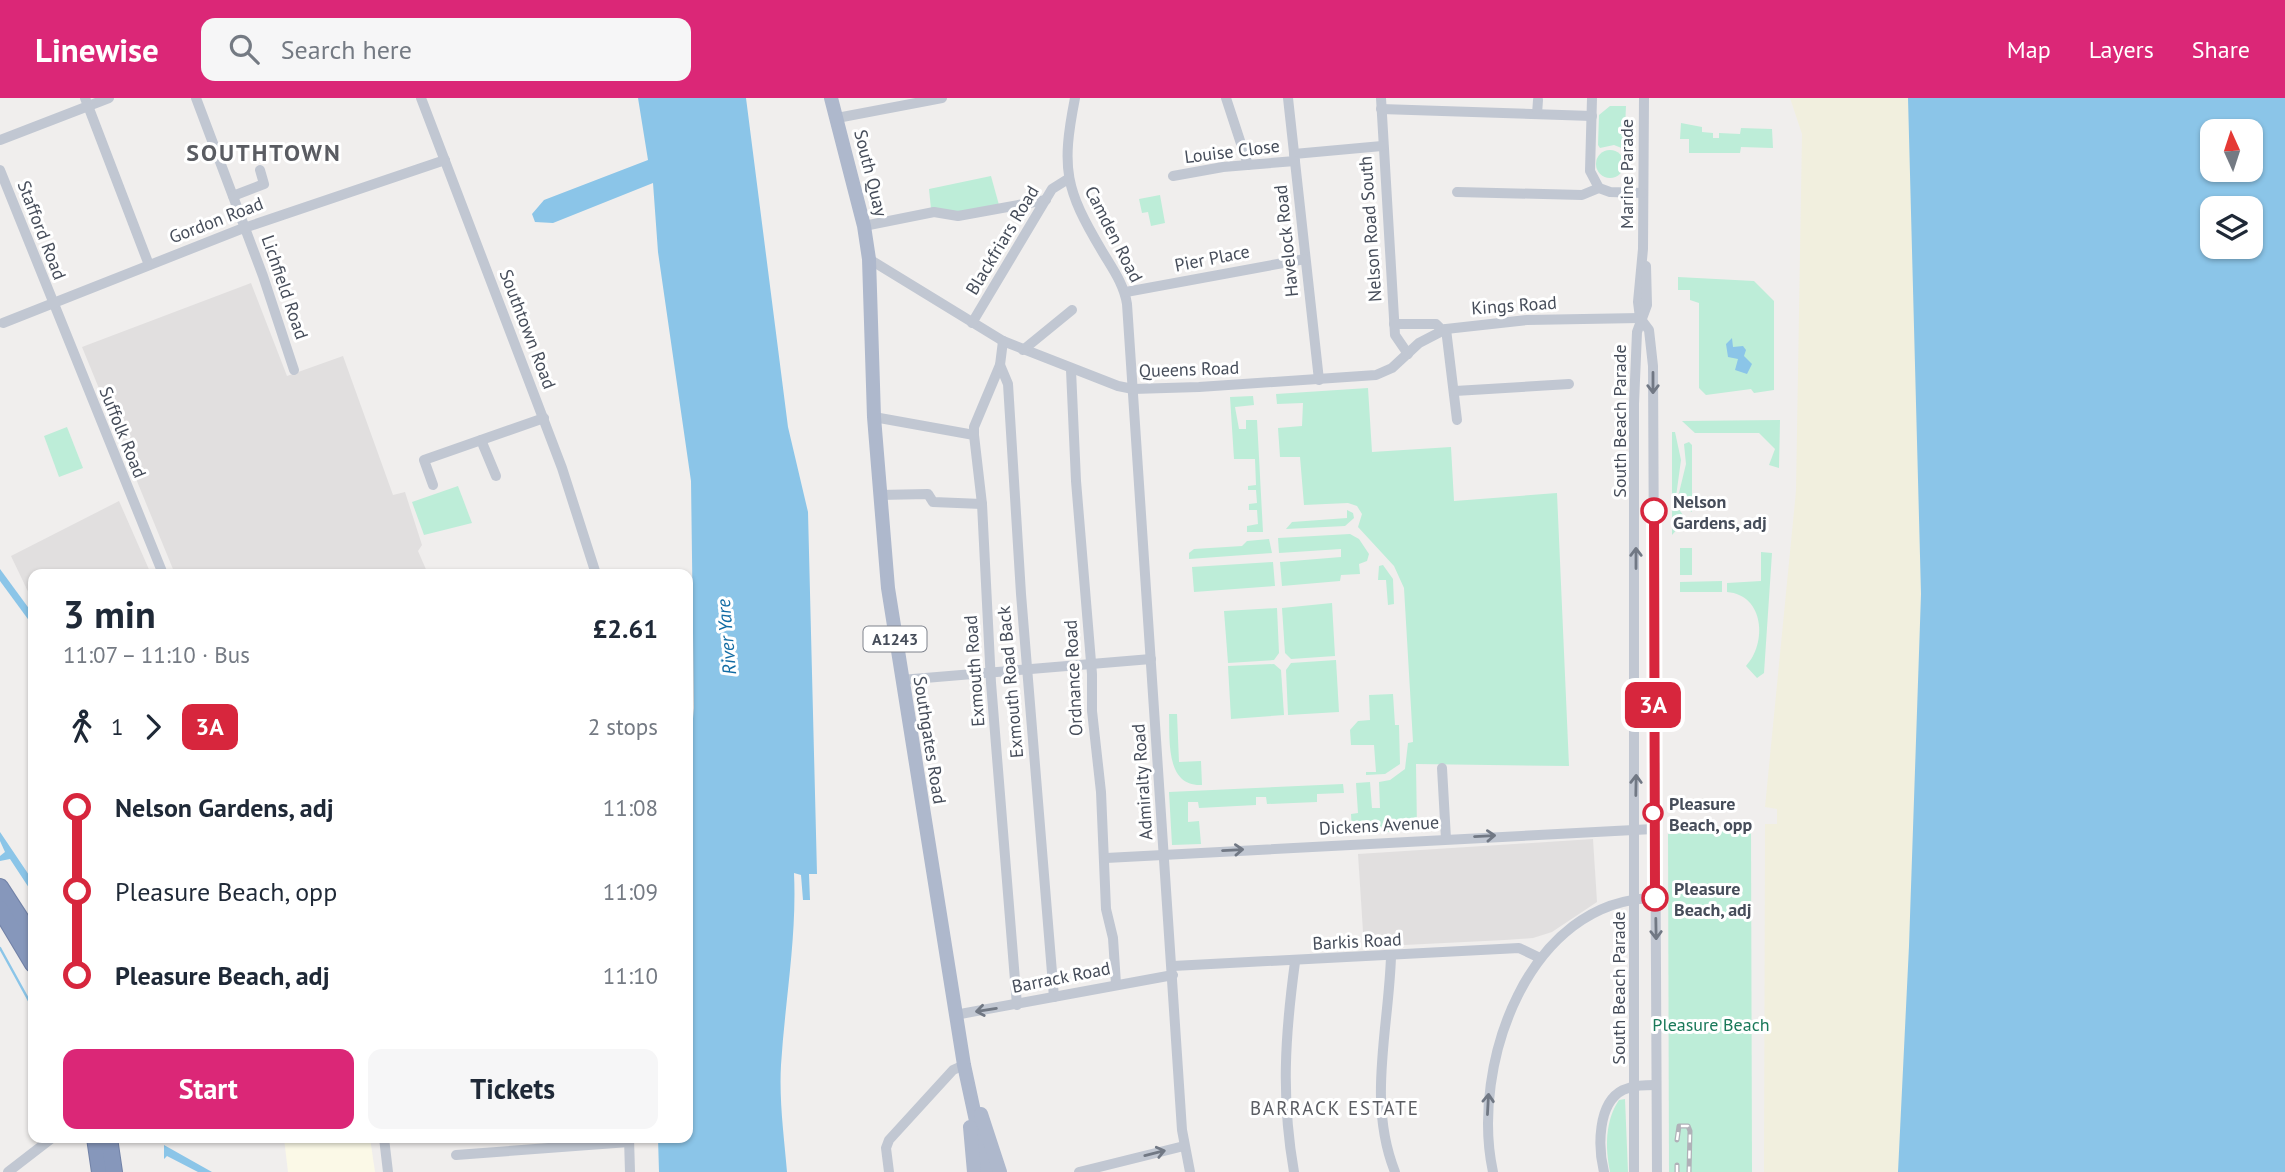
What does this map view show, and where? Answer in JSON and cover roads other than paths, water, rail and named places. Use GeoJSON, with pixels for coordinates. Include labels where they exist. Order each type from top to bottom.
{"type":"FeatureCollection","features":[{"type":"Feature","properties":{"kind":"highway"},"geometry":{"type":"LineString","coordinates":[[0,887],[28,930]]}},
{"type":"Feature","properties":{"kind":"highway"},"geometry":{"type":"LineString","coordinates":[[0,909],[28,956]]}},
{"type":"Feature","properties":{"kind":"highway"},"geometry":{"type":"LineString","coordinates":[[96,1143],[100,1172]]}},
{"type":"Feature","properties":{"kind":"highway"},"geometry":{"type":"LineString","coordinates":[[110,1143],[114,1172]]}},
{"type":"Feature","properties":{"kind":"main road","name":"South Quay"},"geometry":{"type":"LineString","coordinates":[[831,98],[864,226],[869,259]]}},
{"type":"Feature","properties":{"kind":"main road","name":"Southgates Road"},"geometry":{"type":"LineString","coordinates":[[869,259],[874,418],[901,680],[955,1015]]}},
{"type":"Feature","properties":{"kind":"main road","name":"A1243"},"geometry":{"type":"LineString","coordinates":[[955,1015],[987,1172]]}},
{"type":"Feature","properties":{"kind":"main road","name":"A1243"},"geometry":{"type":"LineString","coordinates":[[965,1071],[974,1172]]}},
{"type":"Feature","properties":{"kind":"main road","name":"A1243"},"geometry":{"type":"LineString","coordinates":[[965,1071],[993,1144],[1000,1172]]}},
{"type":"Feature","properties":{"kind":"street"},"geometry":{"type":"LineString","coordinates":[[0,140],[86,102],[110,98]]}},
{"type":"Feature","properties":{"kind":"street","name":"Lichfield Road"},"geometry":{"type":"LineString","coordinates":[[196,98],[246,228],[295,370]]}},
{"type":"Feature","properties":{"kind":"street","name":"Southtown Road"},"geometry":{"type":"LineString","coordinates":[[421,98],[544,418],[595,569]]}},
{"type":"Feature","properties":{"kind":"street"},"geometry":{"type":"LineString","coordinates":[[837,118],[942,98]]}},
{"type":"Feature","properties":{"kind":"street"},"geometry":{"type":"LineString","coordinates":[[1068,178],[1067,146],[1075,98]]}},
{"type":"Feature","properties":{"kind":"street"},"geometry":{"type":"LineString","coordinates":[[1226,98],[1248,165]]}},
{"type":"Feature","properties":{"kind":"street","name":"Havelock Road"},"geometry":{"type":"LineString","coordinates":[[1288,98],[1318,380]]}},
{"type":"Feature","properties":{"kind":"street"},"geometry":{"type":"LineString","coordinates":[[1592,98],[1590,171],[1599,188],[1610,192],[1643,193]]}},
{"type":"Feature","properties":{"kind":"street","name":"Marine Parade"},"geometry":{"type":"LineString","coordinates":[[1640,318],[1638,302],[1643,249],[1644,98]]}},
{"type":"Feature","properties":{"kind":"street"},"geometry":{"type":"LineString","coordinates":[[1537,114],[1538,100]]}},
{"type":"Feature","properties":{"kind":"street"},"geometry":{"type":"LineString","coordinates":[[86,102],[149,265]]}},
{"type":"Feature","properties":{"kind":"street"},"geometry":{"type":"LineString","coordinates":[[1381,104],[1591,116]]}},
{"type":"Feature","properties":{"kind":"street","name":"Nelson Road South"},"geometry":{"type":"LineString","coordinates":[[1381,104],[1395,335],[1408,354]]}},
{"type":"Feature","properties":{"kind":"street","name":"Louise Close"},"geometry":{"type":"LineString","coordinates":[[1173,176],[1382,146]]}},
{"type":"Feature","properties":{"kind":"street","name":"Gordon Road"},"geometry":{"type":"LineString","coordinates":[[3,323],[246,228],[445,160]]}},
{"type":"Feature","properties":{"kind":"street","name":"Stafford Road"},"geometry":{"type":"LineString","coordinates":[[0,170],[52,303]]}},
{"type":"Feature","properties":{"kind":"street"},"geometry":{"type":"LineString","coordinates":[[233,196],[264,184],[260,170]]}},
{"type":"Feature","properties":{"kind":"street","name":"Blackfriars Road"},"geometry":{"type":"LineString","coordinates":[[972,323],[1046,200],[1060,181],[1068,178]]}},
{"type":"Feature","properties":{"kind":"street","name":"Camden Road"},"geometry":{"type":"LineString","coordinates":[[1068,178],[1081,215],[1126,292],[1133,389]]}},
{"type":"Feature","properties":{"kind":"street"},"geometry":{"type":"LineString","coordinates":[[1457,192],[1582,195],[1599,188]]}},
{"type":"Feature","properties":{"kind":"street"},"geometry":{"type":"LineString","coordinates":[[864,226],[934,212],[958,216],[1046,200]]}},
{"type":"Feature","properties":{"kind":"street","name":"Queens Road"},"geometry":{"type":"LineString","coordinates":[[869,259],[1003,341],[1071,370],[1133,389],[1318,380],[1380,374],[1444,330]]}},
{"type":"Feature","properties":{"kind":"street","name":"Pier Place"},"geometry":{"type":"LineString","coordinates":[[1126,292],[1306,259]]}},
{"type":"Feature","properties":{"kind":"street","name":"Suffolk Road"},"geometry":{"type":"LineString","coordinates":[[52,303],[161,569]]}},
{"type":"Feature","properties":{"kind":"street"},"geometry":{"type":"LineString","coordinates":[[1023,350],[1072,310]]}},
{"type":"Feature","properties":{"kind":"street","name":"Kings Road"},"geometry":{"type":"LineString","coordinates":[[1394,324],[1436,324],[1444,330],[1527,320],[1640,318]]}},
{"type":"Feature","properties":{"kind":"street","name":"South Beach Parade"},"geometry":{"type":"LineString","coordinates":[[1634,1172],[1634,404],[1640,318]]}},
{"type":"Feature","properties":{"kind":"street","name":"South Beach Parade"},"geometry":{"type":"LineString","coordinates":[[1640,318],[1649,330],[1653,366],[1653,829],[1657,1172]]}},
{"type":"Feature","properties":{"kind":"street"},"geometry":{"type":"LineString","coordinates":[[1444,330],[1455,391],[1457,420]]}},
{"type":"Feature","properties":{"kind":"street","name":"Exmouth Road"},"geometry":{"type":"LineString","coordinates":[[1003,341],[1000,365],[974,427],[974,435],[982,504],[990,674],[1017,1004]]}},
{"type":"Feature","properties":{"kind":"street","name":"Exmouth Road Back"},"geometry":{"type":"LineString","coordinates":[[1000,365],[1008,384],[1054,997]]}},
{"type":"Feature","properties":{"kind":"street","name":"Ordnance Road"},"geometry":{"type":"LineString","coordinates":[[1071,370],[1092,711],[1106,858],[1106,909],[1113,937],[1116,984]]}},
{"type":"Feature","properties":{"kind":"street"},"geometry":{"type":"LineString","coordinates":[[1455,391],[1569,384]]}},
{"type":"Feature","properties":{"kind":"street","name":"Admiralty Road"},"geometry":{"type":"LineString","coordinates":[[1133,389],[1184,1146],[1190,1172]]}},
{"type":"Feature","properties":{"kind":"street"},"geometry":{"type":"LineString","coordinates":[[433,485],[424,460],[544,418]]}},
{"type":"Feature","properties":{"kind":"street"},"geometry":{"type":"LineString","coordinates":[[874,418],[974,435]]}},
{"type":"Feature","properties":{"kind":"street"},"geometry":{"type":"LineString","coordinates":[[481,440],[496,476]]}},
{"type":"Feature","properties":{"kind":"street"},"geometry":{"type":"LineString","coordinates":[[880,495],[928,494],[933,502],[982,504]]}},
{"type":"Feature","properties":{"kind":"street"},"geometry":{"type":"LineString","coordinates":[[901,680],[1152,659]]}},
{"type":"Feature","properties":{"kind":"street"},"geometry":{"type":"LineString","coordinates":[[1442,768],[1446,839]]}},
{"type":"Feature","properties":{"kind":"street","name":"Dickens Avenue"},"geometry":{"type":"LineString","coordinates":[[1106,858],[1653,829]]}},
{"type":"Feature","properties":{"kind":"street"},"geometry":{"type":"LineString","coordinates":[[1493,1172],[1487,1120],[1493,1061],[1515,1004],[1540,958],[1574,923],[1590,913],[1636,898],[1655,898]]}},
{"type":"Feature","properties":{"kind":"street","name":"Barkis Road"},"geometry":{"type":"LineString","coordinates":[[1173,971],[1519,948],[1540,958]]}},
{"type":"Feature","properties":{"kind":"street"},"geometry":{"type":"LineString","coordinates":[[1391,957],[1381,1073],[1382,1112],[1389,1158],[1395,1172]]}},
{"type":"Feature","properties":{"kind":"street"},"geometry":{"type":"LineString","coordinates":[[1294,1172],[1285,1106],[1284,1057],[1295,962]]}},
{"type":"Feature","properties":{"kind":"street","name":"Barrack Road"},"geometry":{"type":"LineString","coordinates":[[955,1015],[1173,971]]}},
{"type":"Feature","properties":{"kind":"street"},"geometry":{"type":"LineString","coordinates":[[889,1172],[886,1148],[894,1131],[953,1070],[965,1071]]}},
{"type":"Feature","properties":{"kind":"street","name":"South Beach Parade"},"geometry":{"type":"LineString","coordinates":[[1604,1172],[1600,1137],[1605,1116],[1616,1095],[1636,1086],[1656,1085]]}},
{"type":"Feature","properties":{"kind":"street"},"geometry":{"type":"LineString","coordinates":[[8,1172],[46,1143]]}},
{"type":"Feature","properties":{"kind":"street"},"geometry":{"type":"LineString","coordinates":[[385,1143],[388,1172]]}},
{"type":"Feature","properties":{"kind":"street"},"geometry":{"type":"LineString","coordinates":[[456,1155],[594,1143]]}},
{"type":"Feature","properties":{"kind":"street"},"geometry":{"type":"LineString","coordinates":[[629,1143],[631,1172]]}},
{"type":"Feature","properties":{"kind":"street"},"geometry":{"type":"LineString","coordinates":[[1079,1172],[1184,1146]]}},
{"type":"Feature","properties":{"kind":"water","name":"River Yare"},"geometry":{"type":"Polygon","coordinates":[[[638,98],[746,98],[788,427],[808,512],[817,874],[809,874],[810,900],[803,900],[801,875],[794,873],[792,945],[781,1078],[787,1172],[659,1172],[658,1143],[693,1143],[694,708],[691,481],[658,252],[653,183],[553,223],[535,222],[532,214],[544,200],[648,160],[638,98]]]}},
{"type":"Feature","properties":{"kind":"water"},"geometry":{"type":"Polygon","coordinates":[[[1908,98],[2285,98],[2285,1172],[1898,1172],[1921,594],[1908,98]]]}},
{"type":"Feature","properties":{"kind":"water"},"geometry":{"type":"Polygon","coordinates":[[[1732,338],[1733,347],[1743,346],[1746,350],[1744,356],[1752,364],[1747,374],[1735,370],[1738,359],[1728,357],[1726,344],[1732,338]]]}},
{"type":"Feature","properties":{"kind":"water"},"geometry":{"type":"Polygon","coordinates":[[[0,569],[28,607],[28,619],[0,581],[0,569]]]}},
{"type":"Feature","properties":{"kind":"water"},"geometry":{"type":"Polygon","coordinates":[[[0,832],[28,874],[28,886],[10,859],[0,861],[0,856],[5,852],[0,841],[0,832]]]}},
{"type":"Feature","properties":{"kind":"water"},"geometry":{"type":"Polygon","coordinates":[[[164,1145],[212,1172],[198,1172],[167,1156],[164,1159],[164,1145]]]}},
{"type":"Feature","properties":{"kind":"waterway"},"geometry":{"type":"LineString","coordinates":[[0,948],[28,999]]}},
{"type":"Feature","properties":{"kind":"railway"},"geometry":{"type":"LineString","coordinates":[[1677,1140],[1679,1126],[1688,1126],[1689,1172]]}},
{"type":"Feature","properties":{"kind":"railway"},"geometry":{"type":"LineString","coordinates":[[1677,1165],[1677,1172]]}},
{"type":"Feature","properties":{"kind":"place","name":"Nelson Gardens, adj"},"geometry":{"type":"Point","coordinates":[1654,511]}},
{"type":"Feature","properties":{"kind":"place","name":"Pleasure Beach, opp"},"geometry":{"type":"Point","coordinates":[1653,813]}},
{"type":"Feature","properties":{"kind":"place","name":"Pleasure Beach, adj"},"geometry":{"type":"Point","coordinates":[1655,898]}},
{"type":"Feature","properties":{"kind":"district","name":"SOUTHTOWN"},"geometry":{"type":"Point","coordinates":[264,152]}},
{"type":"Feature","properties":{"kind":"district","name":"BARRACK ESTATE"},"geometry":{"type":"Point","coordinates":[1335,1108]}},
{"type":"Feature","properties":{"kind":"park label","name":"Pleasure Beach"},"geometry":{"type":"Point","coordinates":[1711,1024]}}]}
